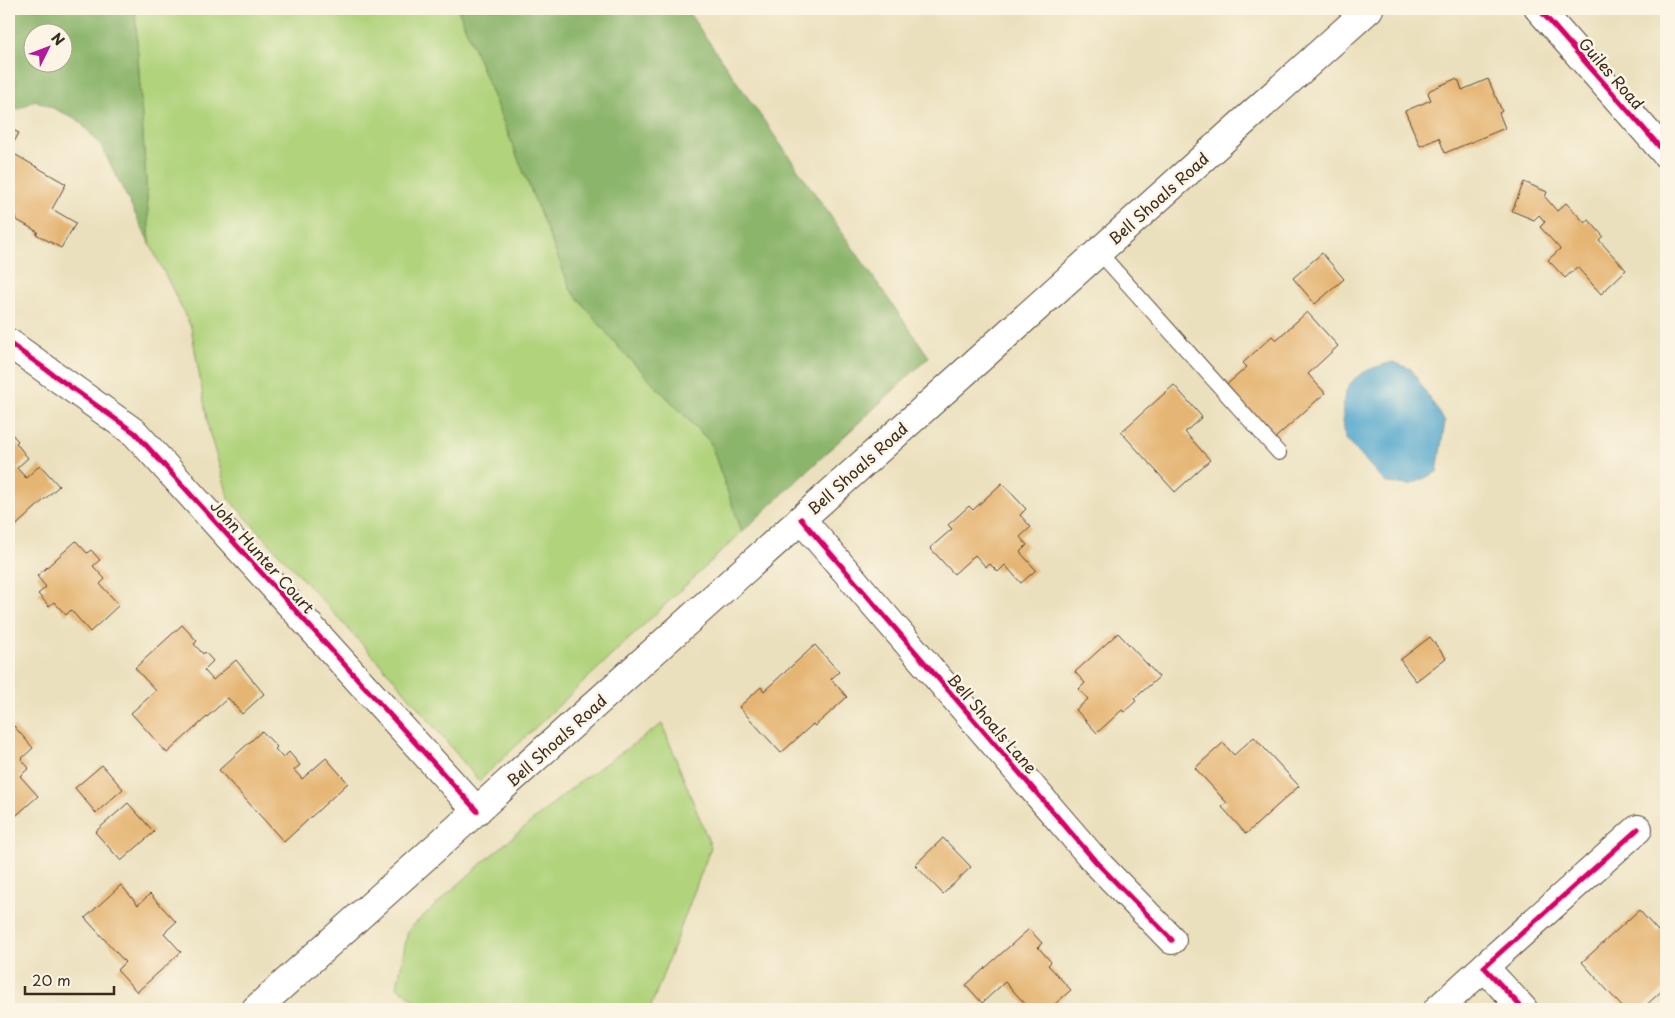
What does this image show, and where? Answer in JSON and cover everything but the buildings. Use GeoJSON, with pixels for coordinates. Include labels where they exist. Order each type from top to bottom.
{"type":"FeatureCollection","features":[{"type":"Feature","properties":{"kind":"street","name":"Bell Shoals Road"},"geometry":{"type":"LineString","coordinates":[[256,1009],[1369,9]]}},
{"type":"Feature","properties":{"kind":"street","name":"Guiles Road"},"geometry":{"type":"LineString","coordinates":[[1539,9],[1666,154]]}},
{"type":"Feature","properties":{"kind":"street","name":"John Hunter Court"},"geometry":{"type":"LineString","coordinates":[[9,343],[135,433],[477,811]]}},
{"type":"Feature","properties":{"kind":"street","name":"Bell Shoals Lane"},"geometry":{"type":"LineString","coordinates":[[801,518],[1098,863],[1172,940]]}},
{"type":"Feature","properties":{"kind":"street"},"geometry":{"type":"LineString","coordinates":[[1438,1009],[1638,829]]}},
{"type":"Feature","properties":{"kind":"street"},"geometry":{"type":"LineString","coordinates":[[1484,967],[1523,1009]]}},
{"type":"Feature","properties":{"kind":"lane"},"geometry":{"type":"LineString","coordinates":[[1098,251],[1279,453]]}},
{"type":"Feature","properties":{"kind":"green space"},"geometry":{"type":"Polygon","coordinates":[[[9,9],[135,9],[150,244],[101,145],[77,119],[35,100],[9,114],[9,9]]]}},
{"type":"Feature","properties":{"kind":"green space"},"geometry":{"type":"Polygon","coordinates":[[[135,9],[458,9],[571,290],[621,350],[710,442],[742,532],[479,781],[396,681],[229,499],[209,431],[191,327],[150,244],[135,9]]]}},
{"type":"Feature","properties":{"kind":"green space"},"geometry":{"type":"Polygon","coordinates":[[[458,9],[686,9],[929,357],[742,532],[710,442],[621,350],[571,290],[458,9]]]}},
{"type":"Feature","properties":{"kind":"green space"},"geometry":{"type":"Polygon","coordinates":[[[662,724],[711,847],[650,1009],[427,1009],[397,987],[408,930],[482,863],[579,782],[662,724]]]}},
{"type":"Feature","properties":{"kind":"water"},"geometry":{"type":"Polygon","coordinates":[[[1393,362],[1411,369],[1445,422],[1437,472],[1410,485],[1386,483],[1345,438],[1343,404],[1347,390],[1362,373],[1393,362]]]}},
{"type":"Feature","properties":{"kind":"cycle path"},"geometry":{"type":"LineString","coordinates":[[1539,9],[1666,154]]}},
{"type":"Feature","properties":{"kind":"cycle path"},"geometry":{"type":"LineString","coordinates":[[9,343],[135,433],[477,811]]}},
{"type":"Feature","properties":{"kind":"cycle path"},"geometry":{"type":"LineString","coordinates":[[801,519],[1097,863],[1172,940]]}},
{"type":"Feature","properties":{"kind":"cycle path"},"geometry":{"type":"LineString","coordinates":[[1523,1009],[1484,967],[1638,829]]}}]}
